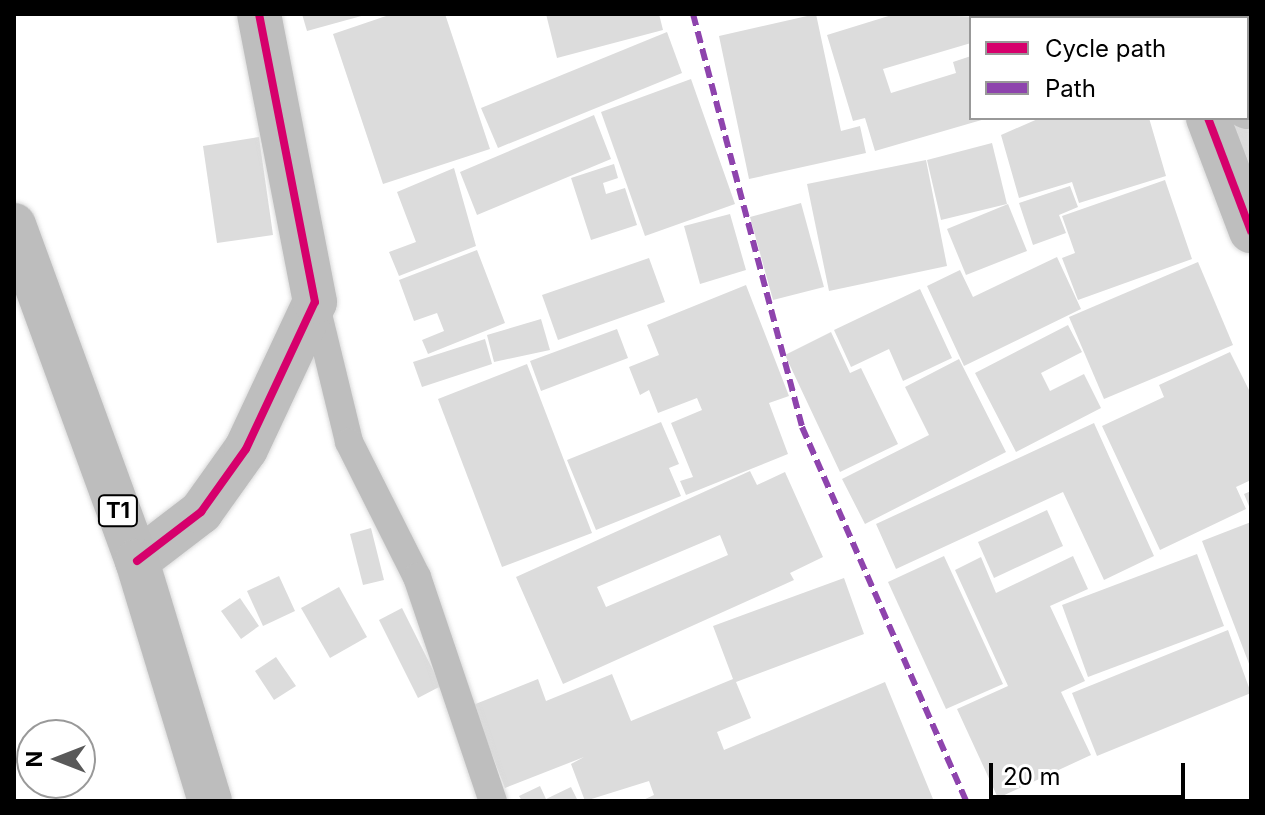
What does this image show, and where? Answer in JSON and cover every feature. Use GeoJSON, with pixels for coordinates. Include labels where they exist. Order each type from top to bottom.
{"type":"FeatureCollection","features":[{"type":"Feature","properties":{"kind":"highway","name":"T1"},"geometry":{"type":"LineString","coordinates":[[14,225],[22,268],[137,561],[210,801]]}},
{"type":"Feature","properties":{"kind":"street"},"geometry":{"type":"LineString","coordinates":[[137,561],[201,512],[246,449],[315,302],[259,14]]}},
{"type":"Feature","properties":{"kind":"street"},"geometry":{"type":"LineString","coordinates":[[1228,120],[1251,231]]}},
{"type":"Feature","properties":{"kind":"lane"},"geometry":{"type":"LineString","coordinates":[[315,302],[349,442],[417,577],[493,801]]}},
{"type":"Feature","properties":{"kind":"building"},"geometry":{"type":"Polygon","coordinates":[[[302,14],[365,14],[365,15],[307,31],[302,14]]]}},
{"type":"Feature","properties":{"kind":"building"},"geometry":{"type":"Polygon","coordinates":[[[392,14],[445,14],[490,149],[383,184],[333,34],[392,14]]]}},
{"type":"Feature","properties":{"kind":"building"},"geometry":{"type":"Polygon","coordinates":[[[546,14],[659,14],[663,30],[557,58],[546,14]]]}},
{"type":"Feature","properties":{"kind":"building"},"geometry":{"type":"Polygon","coordinates":[[[816,14],[841,131],[860,126],[866,153],[749,179],[719,36],[816,14]]]}},
{"type":"Feature","properties":{"kind":"building"},"geometry":{"type":"Polygon","coordinates":[[[895,14],[969,16],[969,44],[883,69],[891,93],[956,73],[953,62],[969,57],[969,120],[982,120],[875,151],[865,118],[853,121],[827,35],[895,14]]]}},
{"type":"Feature","properties":{"kind":"building"},"geometry":{"type":"Polygon","coordinates":[[[1022,14],[1104,16],[1022,16],[1022,14]]]}},
{"type":"Feature","properties":{"kind":"building"},"geometry":{"type":"Polygon","coordinates":[[[1176,14],[1238,16],[1176,16],[1176,14]]]}},
{"type":"Feature","properties":{"kind":"building"},"geometry":{"type":"Polygon","coordinates":[[[667,32],[682,73],[498,148],[481,108],[667,32]]]}},
{"type":"Feature","properties":{"kind":"building"},"geometry":{"type":"Polygon","coordinates":[[[691,79],[735,204],[645,236],[601,112],[691,79]]]}},
{"type":"Feature","properties":{"kind":"building"},"geometry":{"type":"Polygon","coordinates":[[[594,115],[611,159],[477,215],[460,172],[594,115]]]}},
{"type":"Feature","properties":{"kind":"building"},"geometry":{"type":"Polygon","coordinates":[[[1251,118],[1251,174],[1227,126],[1251,118]]]}},
{"type":"Feature","properties":{"kind":"building"},"geometry":{"type":"Polygon","coordinates":[[[1035,120],[1150,120],[1166,176],[1079,203],[1072,182],[1019,198],[1001,135],[1035,120]]]}},
{"type":"Feature","properties":{"kind":"building"},"geometry":{"type":"Polygon","coordinates":[[[259,137],[273,235],[217,243],[203,146],[259,137]]]}},
{"type":"Feature","properties":{"kind":"building"},"geometry":{"type":"Polygon","coordinates":[[[992,143],[1007,204],[941,220],[927,160],[992,143]]]}},
{"type":"Feature","properties":{"kind":"building"},"geometry":{"type":"Polygon","coordinates":[[[926,160],[947,266],[829,291],[807,184],[926,160]]]}},
{"type":"Feature","properties":{"kind":"building"},"geometry":{"type":"Polygon","coordinates":[[[614,164],[618,178],[603,183],[606,194],[625,188],[637,225],[591,240],[571,178],[614,164]]]}},
{"type":"Feature","properties":{"kind":"building"},"geometry":{"type":"Polygon","coordinates":[[[454,168],[476,246],[399,276],[389,252],[416,242],[397,192],[454,168]]]}},
{"type":"Feature","properties":{"kind":"building"},"geometry":{"type":"Polygon","coordinates":[[[1165,180],[1192,259],[1078,300],[1062,258],[1075,253],[1062,216],[1165,180]]]}},
{"type":"Feature","properties":{"kind":"building"},"geometry":{"type":"Polygon","coordinates":[[[1070,186],[1078,207],[1059,215],[1066,233],[1033,245],[1019,203],[1070,186]]]}},
{"type":"Feature","properties":{"kind":"building"},"geometry":{"type":"Polygon","coordinates":[[[801,203],[824,287],[773,300],[750,217],[801,203]]]}},
{"type":"Feature","properties":{"kind":"building"},"geometry":{"type":"Polygon","coordinates":[[[1008,204],[1027,251],[966,275],[947,229],[1008,204]]]}},
{"type":"Feature","properties":{"kind":"building"},"geometry":{"type":"Polygon","coordinates":[[[730,214],[746,270],[700,284],[684,226],[730,214]]]}},
{"type":"Feature","properties":{"kind":"building"},"geometry":{"type":"Polygon","coordinates":[[[477,250],[505,323],[428,354],[422,340],[444,331],[437,313],[414,321],[399,280],[477,250]]]}},
{"type":"Feature","properties":{"kind":"building"},"geometry":{"type":"Polygon","coordinates":[[[1057,257],[1081,309],[964,366],[927,286],[960,270],[973,297],[1057,257]]]}},
{"type":"Feature","properties":{"kind":"building"},"geometry":{"type":"Polygon","coordinates":[[[649,258],[665,302],[558,340],[542,295],[649,258]]]}},
{"type":"Feature","properties":{"kind":"building"},"geometry":{"type":"Polygon","coordinates":[[[1198,262],[1233,345],[1104,399],[1069,317],[1198,262]]]}},
{"type":"Feature","properties":{"kind":"building"},"geometry":{"type":"Polygon","coordinates":[[[746,285],[789,396],[769,403],[788,454],[686,495],[680,481],[693,477],[671,423],[702,410],[697,398],[658,413],[649,390],[640,395],[629,367],[659,355],[647,325],[746,285]]]}},
{"type":"Feature","properties":{"kind":"building"},"geometry":{"type":"Polygon","coordinates":[[[920,289],[952,358],[903,381],[889,349],[851,367],[834,330],[920,289]]]}},
{"type":"Feature","properties":{"kind":"building"},"geometry":{"type":"Polygon","coordinates":[[[541,319],[550,350],[494,362],[487,335],[541,319]]]}},
{"type":"Feature","properties":{"kind":"building"},"geometry":{"type":"Polygon","coordinates":[[[1068,325],[1082,352],[1041,373],[1050,391],[1084,374],[1101,408],[1016,452],[975,373],[1068,325]]]}},
{"type":"Feature","properties":{"kind":"building"},"geometry":{"type":"Polygon","coordinates":[[[617,329],[628,358],[541,391],[530,361],[617,329]]]}},
{"type":"Feature","properties":{"kind":"building"},"geometry":{"type":"Polygon","coordinates":[[[831,332],[850,373],[861,368],[898,444],[840,472],[785,355],[831,332]]]}},
{"type":"Feature","properties":{"kind":"building"},"geometry":{"type":"Polygon","coordinates":[[[485,339],[492,364],[422,387],[413,362],[485,339]]]}},
{"type":"Feature","properties":{"kind":"building"},"geometry":{"type":"Polygon","coordinates":[[[1230,352],[1251,394],[1251,480],[1236,487],[1246,509],[1160,550],[1102,426],[1164,397],[1159,385],[1230,352]]]}},
{"type":"Feature","properties":{"kind":"building"},"geometry":{"type":"Polygon","coordinates":[[[959,359],[1006,452],[865,524],[842,479],[929,435],[905,387],[959,359]]]}},
{"type":"Feature","properties":{"kind":"building"},"geometry":{"type":"Polygon","coordinates":[[[527,364],[592,533],[502,567],[438,399],[527,364]]]}},
{"type":"Feature","properties":{"kind":"building"},"geometry":{"type":"Polygon","coordinates":[[[661,422],[679,464],[669,468],[681,496],[596,530],[567,460],[661,422]]]}},
{"type":"Feature","properties":{"kind":"building"},"geometry":{"type":"Polygon","coordinates":[[[1094,423],[1154,556],[1104,580],[1063,492],[896,569],[876,524],[1094,423]]]}},
{"type":"Feature","properties":{"kind":"building"},"geometry":{"type":"Polygon","coordinates":[[[750,471],[757,485],[785,472],[823,557],[790,573],[794,580],[563,684],[516,577],[750,471]],[[720,535],[597,587],[606,607],[728,555],[720,535]]]}},
{"type":"Feature","properties":{"kind":"building"},"geometry":{"type":"Polygon","coordinates":[[[1251,491],[1251,511],[1244,494],[1251,491]]]}},
{"type":"Feature","properties":{"kind":"building"},"geometry":{"type":"Polygon","coordinates":[[[1047,510],[1063,546],[994,578],[978,542],[1047,510]]]}},
{"type":"Feature","properties":{"kind":"building"},"geometry":{"type":"Polygon","coordinates":[[[1251,522],[1251,669],[1202,541],[1251,522]]]}},
{"type":"Feature","properties":{"kind":"building"},"geometry":{"type":"Polygon","coordinates":[[[371,528],[384,580],[363,585],[350,534],[371,528]]]}},
{"type":"Feature","properties":{"kind":"building"},"geometry":{"type":"Polygon","coordinates":[[[1197,554],[1224,626],[1088,677],[1062,605],[1197,554]]]}},
{"type":"Feature","properties":{"kind":"building"},"geometry":{"type":"Polygon","coordinates":[[[944,556],[1003,684],[946,709],[888,582],[944,556]]]}},
{"type":"Feature","properties":{"kind":"building"},"geometry":{"type":"Polygon","coordinates":[[[1073,556],[1088,589],[1050,606],[1085,681],[1061,692],[1091,755],[998,798],[957,709],[1008,686],[955,570],[981,557],[996,593],[1073,556]]]}},
{"type":"Feature","properties":{"kind":"building"},"geometry":{"type":"Polygon","coordinates":[[[279,576],[295,611],[263,626],[247,591],[279,576]]]}},
{"type":"Feature","properties":{"kind":"building"},"geometry":{"type":"Polygon","coordinates":[[[844,578],[864,634],[736,682],[751,718],[717,732],[724,750],[885,682],[933,799],[641,801],[654,795],[649,781],[585,801],[571,764],[584,757],[505,788],[473,705],[538,679],[546,701],[612,674],[631,721],[733,679],[713,626],[844,578]]]}},
{"type":"Feature","properties":{"kind":"building"},"geometry":{"type":"Polygon","coordinates":[[[339,587],[367,637],[330,658],[301,608],[339,587]]]}},
{"type":"Feature","properties":{"kind":"building"},"geometry":{"type":"Polygon","coordinates":[[[240,598],[259,626],[241,639],[221,611],[240,598]]]}},
{"type":"Feature","properties":{"kind":"building"},"geometry":{"type":"Polygon","coordinates":[[[402,608],[441,686],[418,698],[379,620],[402,608]]]}},
{"type":"Feature","properties":{"kind":"building"},"geometry":{"type":"Polygon","coordinates":[[[1228,630],[1251,693],[1097,756],[1072,693],[1228,630]]]}},
{"type":"Feature","properties":{"kind":"building"},"geometry":{"type":"Polygon","coordinates":[[[276,657],[296,686],[274,700],[255,671],[276,657]]]}},
{"type":"Feature","properties":{"kind":"building"},"geometry":{"type":"Polygon","coordinates":[[[540,786],[546,799],[571,787],[578,801],[522,801],[519,796],[540,786]]]}},
{"type":"Feature","properties":{"kind":"marked path"},"geometry":{"type":"LineString","coordinates":[[693,14],[802,427],[966,801]]}},
{"type":"Feature","properties":{"kind":"cycle path"},"geometry":{"type":"LineString","coordinates":[[137,561],[201,512],[246,449],[315,302],[259,14]]}},
{"type":"Feature","properties":{"kind":"cycle path"},"geometry":{"type":"LineString","coordinates":[[1209,120],[1251,231]]}}]}
